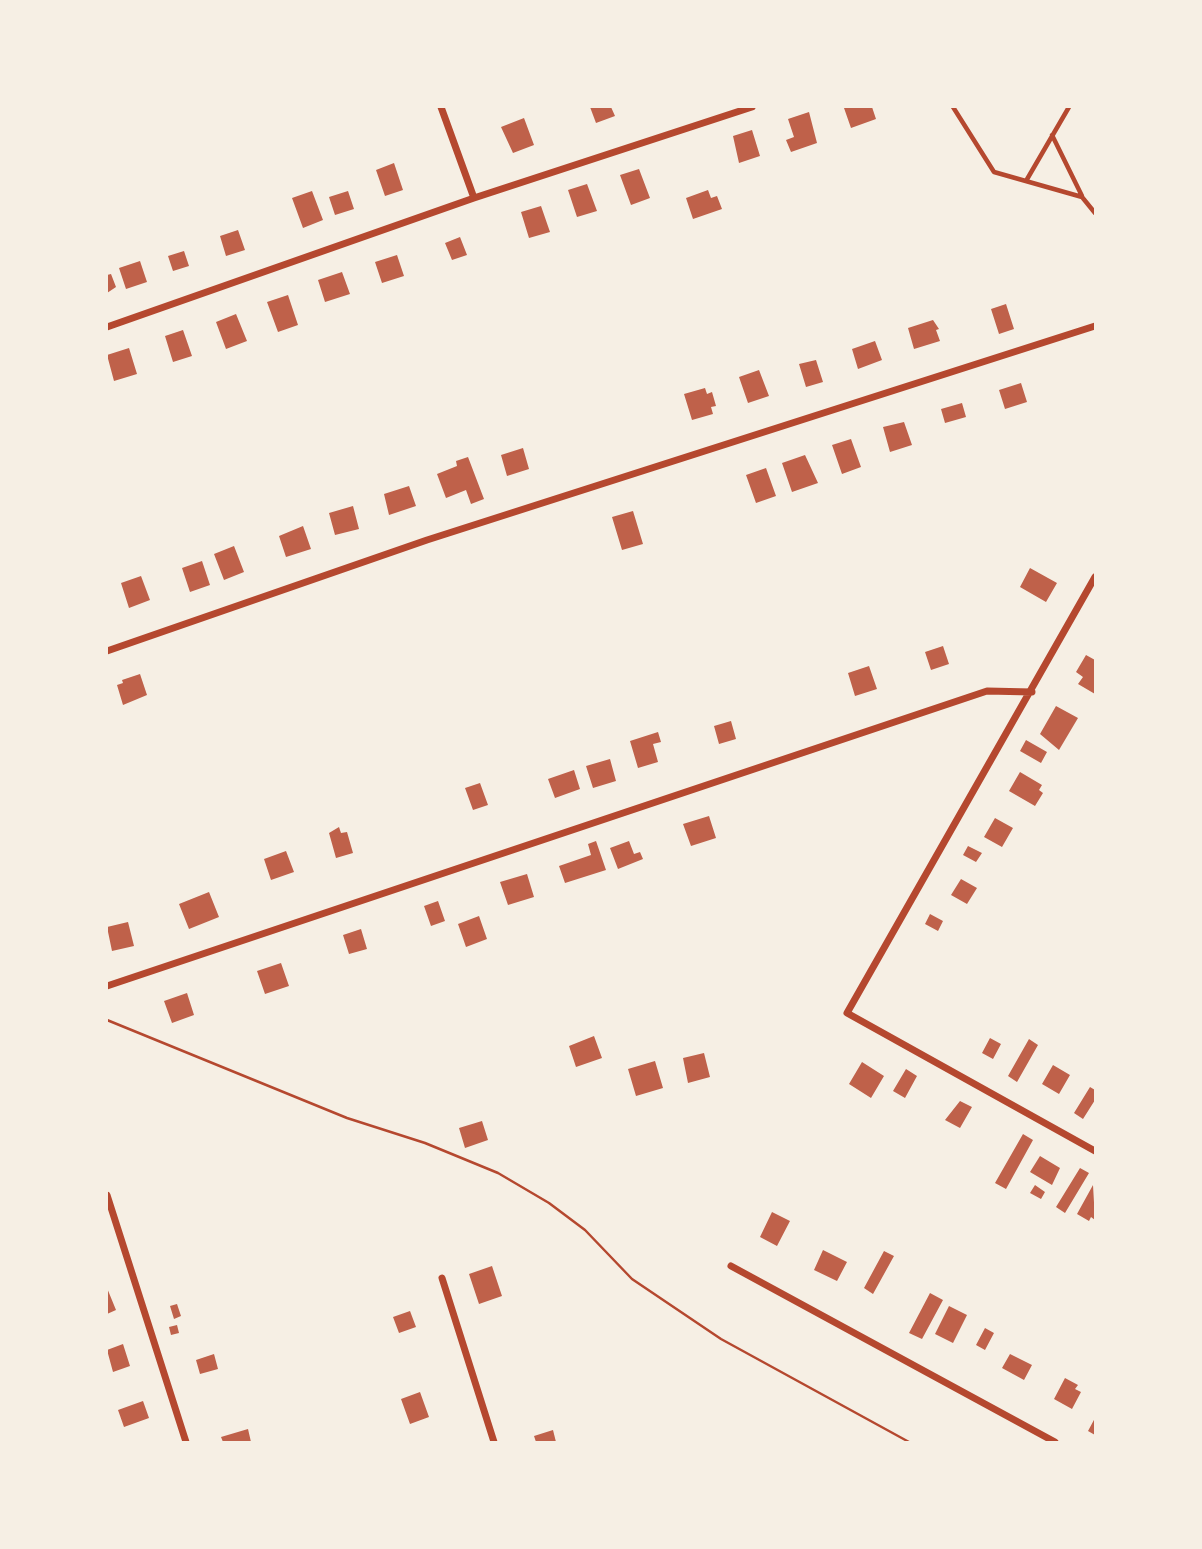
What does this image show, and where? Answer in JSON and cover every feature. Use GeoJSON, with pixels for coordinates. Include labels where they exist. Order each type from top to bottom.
{"type":"FeatureCollection","features":[{"type":"Feature","properties":{"kind":"street"},"geometry":{"type":"LineString","coordinates":[[441,107],[474,198]]}},
{"type":"Feature","properties":{"kind":"street"},"geometry":{"type":"LineString","coordinates":[[107,327],[474,198],[752,107]]}},
{"type":"Feature","properties":{"kind":"street"},"geometry":{"type":"LineString","coordinates":[[107,651],[427,540],[1095,326]]}},
{"type":"Feature","properties":{"kind":"street"},"geometry":{"type":"LineString","coordinates":[[1095,577],[847,1013],[1095,1151]]}},
{"type":"Feature","properties":{"kind":"street"},"geometry":{"type":"LineString","coordinates":[[107,986],[987,691],[1032,692]]}},
{"type":"Feature","properties":{"kind":"street"},"geometry":{"type":"LineString","coordinates":[[107,1195],[186,1442]]}},
{"type":"Feature","properties":{"kind":"street"},"geometry":{"type":"LineString","coordinates":[[731,1266],[1055,1442]]}},
{"type":"Feature","properties":{"kind":"street"},"geometry":{"type":"LineString","coordinates":[[442,1278],[494,1442]]}},
{"type":"Feature","properties":{"kind":"lane"},"geometry":{"type":"LineString","coordinates":[[953,107],[994,172],[1082,197]]}},
{"type":"Feature","properties":{"kind":"lane"},"geometry":{"type":"LineString","coordinates":[[1026,181],[1069,107]]}},
{"type":"Feature","properties":{"kind":"lane"},"geometry":{"type":"LineString","coordinates":[[1052,135],[1082,197],[1095,213]]}},
{"type":"Feature","properties":{"kind":"path"},"geometry":{"type":"LineString","coordinates":[[107,1020],[347,1118],[425,1143],[498,1173],[549,1203],[585,1230],[632,1279],[721,1339],[909,1442]]}},
{"type":"Feature","properties":{"kind":"building"},"geometry":{"type":"Polygon","coordinates":[[[590,107],[611,107],[615,116],[596,123],[590,107]]]}},
{"type":"Feature","properties":{"kind":"building"},"geometry":{"type":"Polygon","coordinates":[[[872,107],[876,119],[851,128],[844,108],[872,107]]]}},
{"type":"Feature","properties":{"kind":"building"},"geometry":{"type":"Polygon","coordinates":[[[809,112],[817,143],[791,152],[786,140],[794,137],[788,119],[809,112]]]}},
{"type":"Feature","properties":{"kind":"building"},"geometry":{"type":"Polygon","coordinates":[[[524,118],[534,145],[513,153],[501,127],[524,118]]]}},
{"type":"Feature","properties":{"kind":"building"},"geometry":{"type":"Polygon","coordinates":[[[752,130],[760,156],[739,163],[733,136],[752,130]]]}},
{"type":"Feature","properties":{"kind":"building"},"geometry":{"type":"Polygon","coordinates":[[[394,163],[403,190],[385,196],[376,170],[394,163]]]}},
{"type":"Feature","properties":{"kind":"building"},"geometry":{"type":"Polygon","coordinates":[[[639,169],[650,198],[631,205],[620,175],[639,169]]]}},
{"type":"Feature","properties":{"kind":"building"},"geometry":{"type":"Polygon","coordinates":[[[587,184],[597,211],[577,217],[568,190],[587,184]]]}},
{"type":"Feature","properties":{"kind":"building"},"geometry":{"type":"Polygon","coordinates":[[[708,190],[711,198],[717,196],[722,209],[693,219],[686,198],[708,190]]]}},
{"type":"Feature","properties":{"kind":"building"},"geometry":{"type":"Polygon","coordinates":[[[312,191],[323,220],[303,228],[292,198],[312,191]]]}},
{"type":"Feature","properties":{"kind":"building"},"geometry":{"type":"Polygon","coordinates":[[[348,191],[354,209],[335,215],[329,197],[348,191]]]}},
{"type":"Feature","properties":{"kind":"building"},"geometry":{"type":"Polygon","coordinates":[[[541,206],[550,232],[529,238],[521,212],[541,206]]]}},
{"type":"Feature","properties":{"kind":"building"},"geometry":{"type":"Polygon","coordinates":[[[238,230],[245,250],[226,256],[220,236],[238,230]]]}},
{"type":"Feature","properties":{"kind":"building"},"geometry":{"type":"Polygon","coordinates":[[[460,237],[467,255],[452,260],[445,243],[460,237]]]}},
{"type":"Feature","properties":{"kind":"building"},"geometry":{"type":"Polygon","coordinates":[[[184,251],[189,266],[173,271],[168,256],[184,251]]]}},
{"type":"Feature","properties":{"kind":"building"},"geometry":{"type":"Polygon","coordinates":[[[397,255],[404,276],[382,283],[375,262],[397,255]]]}},
{"type":"Feature","properties":{"kind":"building"},"geometry":{"type":"Polygon","coordinates":[[[140,261],[147,282],[126,289],[119,268],[140,261]]]}},
{"type":"Feature","properties":{"kind":"building"},"geometry":{"type":"Polygon","coordinates":[[[342,272],[350,294],[325,302],[318,280],[342,272]]]}},
{"type":"Feature","properties":{"kind":"building"},"geometry":{"type":"Polygon","coordinates":[[[111,274],[116,287],[107,293],[107,275],[111,274]]]}},
{"type":"Feature","properties":{"kind":"building"},"geometry":{"type":"Polygon","coordinates":[[[288,295],[298,325],[278,332],[267,302],[288,295]]]}},
{"type":"Feature","properties":{"kind":"building"},"geometry":{"type":"Polygon","coordinates":[[[1006,304],[1014,329],[999,334],[991,309],[1006,304]]]}},
{"type":"Feature","properties":{"kind":"building"},"geometry":{"type":"Polygon","coordinates":[[[236,314],[247,341],[226,349],[216,322],[236,314]]]}},
{"type":"Feature","properties":{"kind":"building"},"geometry":{"type":"Polygon","coordinates":[[[933,320],[939,329],[936,330],[940,341],[914,349],[908,328],[933,320]]]}},
{"type":"Feature","properties":{"kind":"building"},"geometry":{"type":"Polygon","coordinates":[[[183,330],[192,356],[173,362],[165,336],[183,330]]]}},
{"type":"Feature","properties":{"kind":"building"},"geometry":{"type":"Polygon","coordinates":[[[875,341],[882,360],[858,369],[852,349],[875,341]]]}},
{"type":"Feature","properties":{"kind":"building"},"geometry":{"type":"Polygon","coordinates":[[[129,348],[137,374],[114,381],[107,355],[129,348]]]}},
{"type":"Feature","properties":{"kind":"building"},"geometry":{"type":"Polygon","coordinates":[[[816,360],[823,382],[806,387],[799,364],[816,360]]]}},
{"type":"Feature","properties":{"kind":"building"},"geometry":{"type":"Polygon","coordinates":[[[759,370],[769,396],[748,403],[739,377],[759,370]]]}},
{"type":"Feature","properties":{"kind":"building"},"geometry":{"type":"Polygon","coordinates":[[[1021,383],[1027,402],[1005,409],[999,390],[1021,383]]]}},
{"type":"Feature","properties":{"kind":"building"},"geometry":{"type":"Polygon","coordinates":[[[705,388],[707,394],[712,392],[716,406],[711,407],[713,414],[692,420],[684,394],[705,388]]]}},
{"type":"Feature","properties":{"kind":"building"},"geometry":{"type":"Polygon","coordinates":[[[962,403],[966,417],[945,423],[941,409],[962,403]]]}},
{"type":"Feature","properties":{"kind":"building"},"geometry":{"type":"Polygon","coordinates":[[[904,422],[912,445],[890,452],[883,427],[904,422]]]}},
{"type":"Feature","properties":{"kind":"building"},"geometry":{"type":"Polygon","coordinates":[[[851,439],[861,467],[842,474],[832,445],[851,439]]]}},
{"type":"Feature","properties":{"kind":"building"},"geometry":{"type":"Polygon","coordinates":[[[523,448],[529,469],[507,476],[501,455],[523,448]]]}},
{"type":"Feature","properties":{"kind":"building"},"geometry":{"type":"Polygon","coordinates":[[[805,455],[818,483],[792,492],[782,463],[805,455]]]}},
{"type":"Feature","properties":{"kind":"building"},"geometry":{"type":"Polygon","coordinates":[[[468,457],[484,499],[471,504],[466,490],[446,498],[437,474],[457,466],[456,461],[468,457]]]}},
{"type":"Feature","properties":{"kind":"building"},"geometry":{"type":"Polygon","coordinates":[[[766,468],[776,496],[756,503],[746,475],[766,468]]]}},
{"type":"Feature","properties":{"kind":"building"},"geometry":{"type":"Polygon","coordinates":[[[409,486],[416,506],[389,515],[384,494],[409,486]]]}},
{"type":"Feature","properties":{"kind":"building"},"geometry":{"type":"Polygon","coordinates":[[[353,506],[359,529],[335,535],[329,513],[353,506]]]}},
{"type":"Feature","properties":{"kind":"building"},"geometry":{"type":"Polygon","coordinates":[[[633,511],[643,544],[622,550],[612,517],[633,511]]]}},
{"type":"Feature","properties":{"kind":"building"},"geometry":{"type":"Polygon","coordinates":[[[303,526],[311,549],[286,557],[279,536],[303,526]]]}},
{"type":"Feature","properties":{"kind":"building"},"geometry":{"type":"Polygon","coordinates":[[[234,546],[244,572],[224,580],[214,554],[234,546]]]}},
{"type":"Feature","properties":{"kind":"building"},"geometry":{"type":"Polygon","coordinates":[[[202,561],[210,585],[190,592],[182,568],[202,561]]]}},
{"type":"Feature","properties":{"kind":"building"},"geometry":{"type":"Polygon","coordinates":[[[1030,568],[1057,583],[1046,602],[1020,587],[1030,568]]]}},
{"type":"Feature","properties":{"kind":"building"},"geometry":{"type":"Polygon","coordinates":[[[141,576],[150,600],[129,608],[121,583],[141,576]]]}},
{"type":"Feature","properties":{"kind":"building"},"geometry":{"type":"Polygon","coordinates":[[[943,646],[949,664],[931,670],[925,652],[943,646]]]}},
{"type":"Feature","properties":{"kind":"building"},"geometry":{"type":"Polygon","coordinates":[[[1086,655],[1095,660],[1095,694],[1078,684],[1083,677],[1076,672],[1086,655]]]}},
{"type":"Feature","properties":{"kind":"building"},"geometry":{"type":"Polygon","coordinates":[[[869,666],[877,689],[855,696],[848,673],[869,666]]]}},
{"type":"Feature","properties":{"kind":"building"},"geometry":{"type":"Polygon","coordinates":[[[140,674],[147,695],[123,705],[117,685],[123,683],[122,680],[140,674]]]}},
{"type":"Feature","properties":{"kind":"building"},"geometry":{"type":"Polygon","coordinates":[[[1056,706],[1078,718],[1059,750],[1040,734],[1056,706]]]}},
{"type":"Feature","properties":{"kind":"building"},"geometry":{"type":"Polygon","coordinates":[[[731,721],[736,739],[719,744],[714,726],[731,721]]]}},
{"type":"Feature","properties":{"kind":"building"},"geometry":{"type":"Polygon","coordinates":[[[658,732],[661,742],[653,744],[658,762],[638,768],[630,741],[658,732]]]}},
{"type":"Feature","properties":{"kind":"building"},"geometry":{"type":"Polygon","coordinates":[[[1026,740],[1047,752],[1041,763],[1020,751],[1026,740]]]}},
{"type":"Feature","properties":{"kind":"building"},"geometry":{"type":"Polygon","coordinates":[[[610,759],[616,781],[593,788],[586,766],[610,759]]]}},
{"type":"Feature","properties":{"kind":"building"},"geometry":{"type":"Polygon","coordinates":[[[574,770],[580,789],[555,798],[548,779],[574,770]]]}},
{"type":"Feature","properties":{"kind":"building"},"geometry":{"type":"Polygon","coordinates":[[[1020,772],[1042,785],[1039,790],[1043,793],[1035,806],[1009,791],[1020,772]]]}},
{"type":"Feature","properties":{"kind":"building"},"geometry":{"type":"Polygon","coordinates":[[[480,783],[488,805],[473,810],[465,788],[480,783]]]}},
{"type":"Feature","properties":{"kind":"building"},"geometry":{"type":"Polygon","coordinates":[[[709,816],[716,838],[691,846],[683,824],[709,816]]]}},
{"type":"Feature","properties":{"kind":"building"},"geometry":{"type":"Polygon","coordinates":[[[995,818],[1013,828],[1002,847],[984,837],[995,818]]]}},
{"type":"Feature","properties":{"kind":"building"},"geometry":{"type":"Polygon","coordinates":[[[339,827],[341,833],[347,832],[353,853],[336,858],[329,833],[339,827]]]}},
{"type":"Feature","properties":{"kind":"building"},"geometry":{"type":"Polygon","coordinates":[[[596,841],[606,870],[565,883],[559,866],[591,855],[588,844],[596,841]]]}},
{"type":"Feature","properties":{"kind":"building"},"geometry":{"type":"Polygon","coordinates":[[[629,841],[634,854],[640,852],[643,859],[618,869],[610,848],[629,841]]]}},
{"type":"Feature","properties":{"kind":"building"},"geometry":{"type":"Polygon","coordinates":[[[968,846],[982,853],[976,862],[963,855],[968,846]]]}},
{"type":"Feature","properties":{"kind":"building"},"geometry":{"type":"Polygon","coordinates":[[[286,851],[294,872],[271,880],[264,859],[286,851]]]}},
{"type":"Feature","properties":{"kind":"building"},"geometry":{"type":"Polygon","coordinates":[[[527,874],[534,897],[508,905],[500,882],[527,874]]]}},
{"type":"Feature","properties":{"kind":"building"},"geometry":{"type":"Polygon","coordinates":[[[961,879],[977,888],[967,904],[951,895],[961,879]]]}},
{"type":"Feature","properties":{"kind":"building"},"geometry":{"type":"Polygon","coordinates":[[[209,892],[219,917],[189,929],[179,904],[209,892]]]}},
{"type":"Feature","properties":{"kind":"building"},"geometry":{"type":"Polygon","coordinates":[[[438,901],[445,921],[431,926],[424,906],[438,901]]]}},
{"type":"Feature","properties":{"kind":"building"},"geometry":{"type":"Polygon","coordinates":[[[930,914],[943,921],[938,931],[925,924],[930,914]]]}},
{"type":"Feature","properties":{"kind":"building"},"geometry":{"type":"Polygon","coordinates":[[[479,916],[487,939],[466,947],[458,924],[479,916]]]}},
{"type":"Feature","properties":{"kind":"building"},"geometry":{"type":"Polygon","coordinates":[[[128,922],[134,946],[112,951],[107,927],[128,922]]]}},
{"type":"Feature","properties":{"kind":"building"},"geometry":{"type":"Polygon","coordinates":[[[361,929],[367,949],[349,954],[343,935],[361,929]]]}},
{"type":"Feature","properties":{"kind":"building"},"geometry":{"type":"Polygon","coordinates":[[[281,963],[289,986],[265,994],[257,971],[281,963]]]}},
{"type":"Feature","properties":{"kind":"building"},"geometry":{"type":"Polygon","coordinates":[[[187,993],[194,1015],[172,1023],[164,1001],[187,993]]]}},
{"type":"Feature","properties":{"kind":"building"},"geometry":{"type":"Polygon","coordinates":[[[594,1036],[602,1058],[576,1067],[569,1046],[594,1036]]]}},
{"type":"Feature","properties":{"kind":"building"},"geometry":{"type":"Polygon","coordinates":[[[990,1038],[1001,1044],[993,1059],[982,1053],[990,1038]]]}},
{"type":"Feature","properties":{"kind":"building"},"geometry":{"type":"Polygon","coordinates":[[[1029,1039],[1038,1045],[1017,1082],[1008,1076],[1029,1039]]]}},
{"type":"Feature","properties":{"kind":"building"},"geometry":{"type":"Polygon","coordinates":[[[704,1053],[710,1077],[688,1083],[683,1058],[704,1053]]]}},
{"type":"Feature","properties":{"kind":"building"},"geometry":{"type":"Polygon","coordinates":[[[655,1061],[663,1088],[636,1096],[628,1069],[655,1061]]]}},
{"type":"Feature","properties":{"kind":"building"},"geometry":{"type":"Polygon","coordinates":[[[862,1062],[884,1076],[871,1098],[849,1084],[862,1062]]]}},
{"type":"Feature","properties":{"kind":"building"},"geometry":{"type":"Polygon","coordinates":[[[1053,1065],[1070,1075],[1059,1094],[1042,1084],[1053,1065]]]}},
{"type":"Feature","properties":{"kind":"building"},"geometry":{"type":"Polygon","coordinates":[[[906,1069],[917,1076],[905,1098],[893,1091],[906,1069]]]}},
{"type":"Feature","properties":{"kind":"building"},"geometry":{"type":"Polygon","coordinates":[[[1090,1087],[1095,1090],[1095,1100],[1083,1119],[1074,1113],[1090,1087]]]}},
{"type":"Feature","properties":{"kind":"building"},"geometry":{"type":"Polygon","coordinates":[[[960,1101],[972,1107],[960,1128],[945,1120],[960,1101]]]}},
{"type":"Feature","properties":{"kind":"building"},"geometry":{"type":"Polygon","coordinates":[[[482,1121],[488,1140],[465,1148],[459,1128],[482,1121]]]}},
{"type":"Feature","properties":{"kind":"building"},"geometry":{"type":"Polygon","coordinates":[[[1023,1134],[1033,1140],[1006,1189],[995,1183],[1023,1134]]]}},
{"type":"Feature","properties":{"kind":"building"},"geometry":{"type":"Polygon","coordinates":[[[1040,1156],[1060,1168],[1052,1185],[1030,1172],[1040,1156]]]}},
{"type":"Feature","properties":{"kind":"building"},"geometry":{"type":"Polygon","coordinates":[[[1080,1168],[1089,1173],[1065,1213],[1056,1207],[1080,1168]]]}},
{"type":"Feature","properties":{"kind":"building"},"geometry":{"type":"Polygon","coordinates":[[[1035,1185],[1045,1192],[1041,1199],[1030,1193],[1035,1185]]]}},
{"type":"Feature","properties":{"kind":"building"},"geometry":{"type":"Polygon","coordinates":[[[1093,1185],[1095,1220],[1091,1217],[1089,1221],[1077,1214],[1093,1185]]]}},
{"type":"Feature","properties":{"kind":"building"},"geometry":{"type":"Polygon","coordinates":[[[772,1212],[790,1221],[777,1246],[760,1237],[772,1212]]]}},
{"type":"Feature","properties":{"kind":"building"},"geometry":{"type":"Polygon","coordinates":[[[823,1250],[847,1262],[837,1281],[814,1270],[823,1250]]]}},
{"type":"Feature","properties":{"kind":"building"},"geometry":{"type":"Polygon","coordinates":[[[884,1251],[894,1256],[873,1294],[864,1288],[884,1251]]]}},
{"type":"Feature","properties":{"kind":"building"},"geometry":{"type":"Polygon","coordinates":[[[492,1266],[502,1296],[479,1304],[469,1274],[492,1266]]]}},
{"type":"Feature","properties":{"kind":"building"},"geometry":{"type":"Polygon","coordinates":[[[107,1288],[116,1310],[107,1314],[107,1288]]]}},
{"type":"Feature","properties":{"kind":"building"},"geometry":{"type":"Polygon","coordinates":[[[930,1293],[943,1300],[922,1339],[909,1333],[930,1293]]]}},
{"type":"Feature","properties":{"kind":"building"},"geometry":{"type":"Polygon","coordinates":[[[177,1304],[181,1316],[174,1319],[170,1306],[177,1304]]]}},
{"type":"Feature","properties":{"kind":"building"},"geometry":{"type":"Polygon","coordinates":[[[949,1306],[967,1315],[953,1343],[935,1334],[949,1306]]]}},
{"type":"Feature","properties":{"kind":"building"},"geometry":{"type":"Polygon","coordinates":[[[410,1311],[416,1327],[399,1333],[393,1317],[410,1311]]]}},
{"type":"Feature","properties":{"kind":"building"},"geometry":{"type":"Polygon","coordinates":[[[177,1325],[179,1333],[171,1335],[169,1327],[177,1325]]]}},
{"type":"Feature","properties":{"kind":"building"},"geometry":{"type":"Polygon","coordinates":[[[985,1328],[994,1333],[985,1350],[976,1345],[985,1328]]]}},
{"type":"Feature","properties":{"kind":"building"},"geometry":{"type":"Polygon","coordinates":[[[123,1344],[130,1366],[113,1372],[107,1350],[123,1344]]]}},
{"type":"Feature","properties":{"kind":"building"},"geometry":{"type":"Polygon","coordinates":[[[214,1354],[218,1369],[200,1374],[196,1360],[214,1354]]]}},
{"type":"Feature","properties":{"kind":"building"},"geometry":{"type":"Polygon","coordinates":[[[1010,1354],[1032,1365],[1024,1380],[1002,1368],[1010,1354]]]}},
{"type":"Feature","properties":{"kind":"building"},"geometry":{"type":"Polygon","coordinates":[[[1065,1378],[1078,1385],[1075,1389],[1081,1392],[1072,1409],[1054,1399],[1065,1378]]]}},
{"type":"Feature","properties":{"kind":"building"},"geometry":{"type":"Polygon","coordinates":[[[420,1392],[429,1417],[410,1424],[401,1399],[420,1392]]]}},
{"type":"Feature","properties":{"kind":"building"},"geometry":{"type":"Polygon","coordinates":[[[143,1401],[149,1418],[124,1427],[118,1410],[143,1401]]]}},
{"type":"Feature","properties":{"kind":"building"},"geometry":{"type":"Polygon","coordinates":[[[1095,1418],[1095,1435],[1088,1431],[1095,1418]]]}},
{"type":"Feature","properties":{"kind":"building"},"geometry":{"type":"Polygon","coordinates":[[[248,1429],[251,1442],[223,1442],[221,1437],[248,1429]]]}},
{"type":"Feature","properties":{"kind":"building"},"geometry":{"type":"Polygon","coordinates":[[[553,1430],[556,1442],[536,1442],[534,1436],[553,1430]]]}}]}
